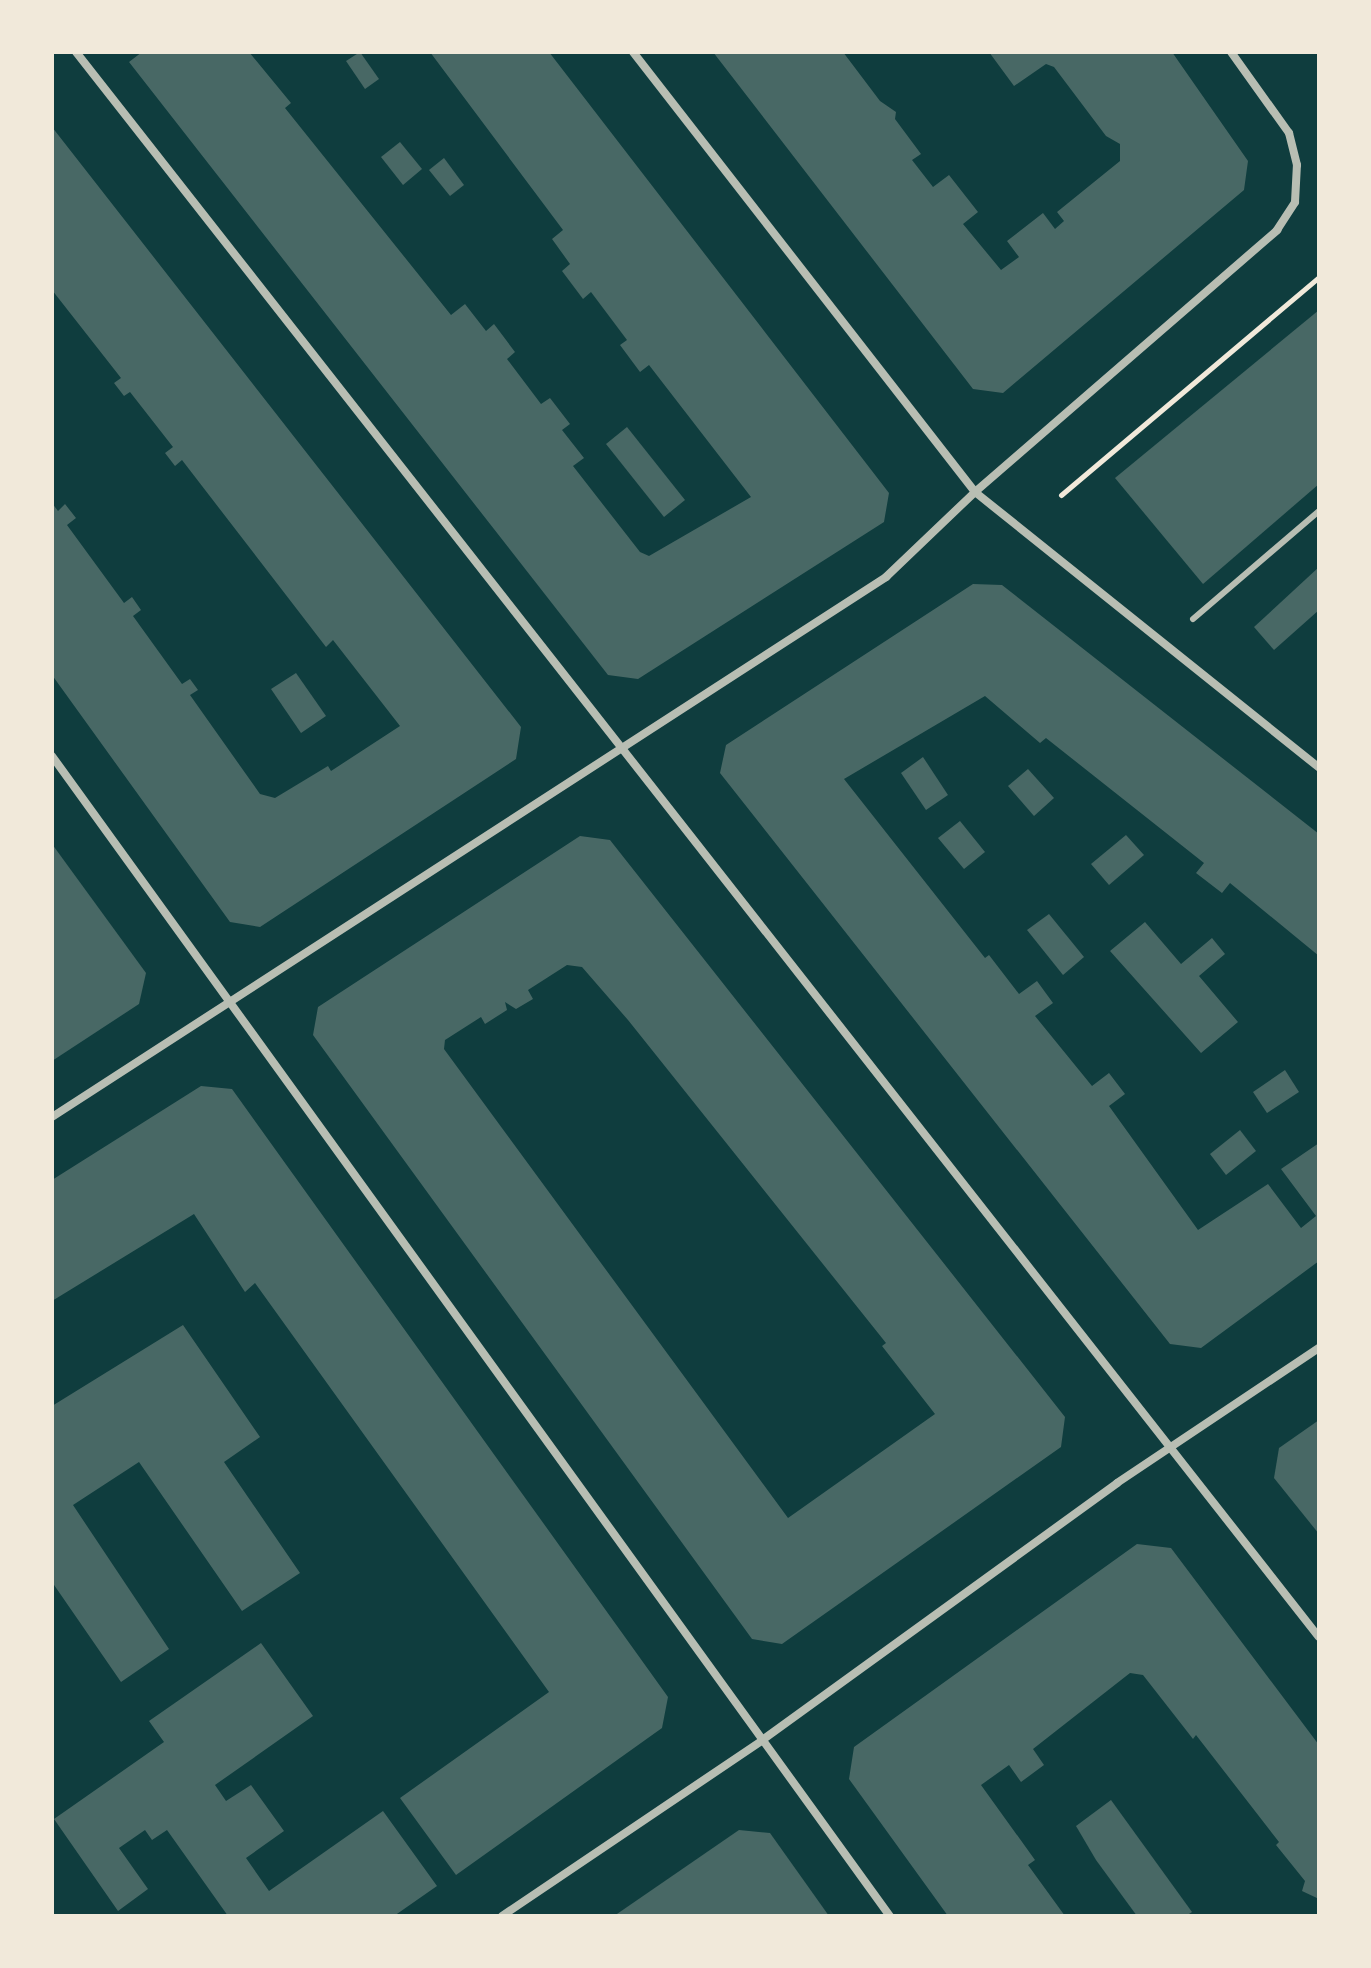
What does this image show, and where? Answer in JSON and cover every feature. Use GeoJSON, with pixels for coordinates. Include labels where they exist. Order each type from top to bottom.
{"type":"FeatureCollection","features":[{"type":"Feature","properties":{"kind":"street"},"geometry":{"type":"LineString","coordinates":[[76,52],[1167,1450],[1319,1637]]}},
{"type":"Feature","properties":{"kind":"street"},"geometry":{"type":"LineString","coordinates":[[633,52],[975,492],[1319,768]]}},
{"type":"Feature","properties":{"kind":"street"},"geometry":{"type":"LineString","coordinates":[[52,1117],[617,748],[886,577],[975,492],[1277,230],[1295,202],[1297,165],[1289,133],[1231,52]]}},
{"type":"Feature","properties":{"kind":"street"},"geometry":{"type":"LineString","coordinates":[[52,756],[890,1916]]}},
{"type":"Feature","properties":{"kind":"street"},"geometry":{"type":"LineString","coordinates":[[502,1916],[761,1741],[1167,1450],[1319,1348]]}},
{"type":"Feature","properties":{"kind":"lane"},"geometry":{"type":"LineString","coordinates":[[1193,619],[1319,511]]}},
{"type":"Feature","properties":{"kind":"path"},"geometry":{"type":"LineString","coordinates":[[1061,495],[1319,277]]}},
{"type":"Feature","properties":{"kind":"building"},"geometry":{"type":"Polygon","coordinates":[[[142,52],[249,52],[291,103],[285,108],[451,315],[465,304],[486,331],[494,324],[515,352],[507,359],[541,404],[550,398],[570,424],[562,430],[584,458],[573,466],[640,552],[649,556],[751,497],[649,365],[640,372],[620,345],[627,340],[591,292],[583,299],[562,271],[570,264],[552,239],[563,230],[430,52],[549,52],[889,493],[884,522],[638,679],[608,675],[129,62],[142,52]]]}},
{"type":"Feature","properties":{"kind":"building"},"geometry":{"type":"Polygon","coordinates":[[[360,52],[379,79],[365,89],[346,61],[360,52]]]}},
{"type":"Feature","properties":{"kind":"building"},"geometry":{"type":"Polygon","coordinates":[[[713,52],[843,52],[880,101],[896,112],[895,119],[921,154],[912,160],[933,187],[949,175],[978,212],[963,224],[1001,270],[1019,257],[1007,241],[1043,213],[1055,229],[1064,221],[1057,212],[1120,161],[1120,144],[1106,136],[1054,67],[1046,64],[1014,86],[989,52],[1172,52],[1248,161],[1244,190],[1003,393],[973,389],[713,52]]]}},
{"type":"Feature","properties":{"kind":"building"},"geometry":{"type":"Polygon","coordinates":[[[52,127],[521,727],[516,759],[260,927],[230,922],[52,675],[52,503],[58,511],[65,504],[76,518],[67,525],[124,603],[132,597],[141,610],[133,616],[182,684],[190,679],[198,690],[190,695],[260,794],[275,798],[328,766],[331,771],[400,726],[333,640],[326,647],[182,460],[175,466],[165,453],[173,447],[130,392],[124,396],[114,383],[121,378],[52,290],[52,127]]]}},
{"type":"Feature","properties":{"kind":"building"},"geometry":{"type":"Polygon","coordinates":[[[400,142],[422,169],[403,185],[381,157],[400,142]]]}},
{"type":"Feature","properties":{"kind":"building"},"geometry":{"type":"Polygon","coordinates":[[[444,158],[464,185],[450,196],[429,170],[444,158]]]}},
{"type":"Feature","properties":{"kind":"building"},"geometry":{"type":"Polygon","coordinates":[[[1319,310],[1319,484],[1203,584],[1115,478],[1319,310]]]}},
{"type":"Feature","properties":{"kind":"building"},"geometry":{"type":"Polygon","coordinates":[[[627,427],[685,500],[664,517],[606,444],[627,427]]]}},
{"type":"Feature","properties":{"kind":"building"},"geometry":{"type":"Polygon","coordinates":[[[1319,567],[1319,610],[1274,650],[1254,627],[1319,567]]]}},
{"type":"Feature","properties":{"kind":"building"},"geometry":{"type":"Polygon","coordinates":[[[973,584],[1002,585],[1319,834],[1319,956],[1230,883],[1222,893],[1196,873],[1204,863],[1046,738],[1040,743],[985,696],[844,779],[985,958],[989,955],[1019,994],[1037,981],[1053,1003],[1035,1016],[1092,1086],[1109,1073],[1125,1094],[1109,1106],[1198,1230],[1268,1184],[1301,1228],[1316,1216],[1281,1169],[1319,1143],[1319,1261],[1201,1348],[1170,1344],[720,773],[726,745],[973,584]]]}},
{"type":"Feature","properties":{"kind":"building"},"geometry":{"type":"Polygon","coordinates":[[[296,673],[326,716],[301,733],[271,689],[296,673]]]}},
{"type":"Feature","properties":{"kind":"building"},"geometry":{"type":"Polygon","coordinates":[[[923,757],[948,795],[926,810],[901,773],[923,757]]]}},
{"type":"Feature","properties":{"kind":"building"},"geometry":{"type":"Polygon","coordinates":[[[1028,769],[1054,798],[1034,816],[1008,786],[1028,769]]]}},
{"type":"Feature","properties":{"kind":"building"},"geometry":{"type":"Polygon","coordinates":[[[960,821],[985,852],[964,869],[938,838],[960,821]]]}},
{"type":"Feature","properties":{"kind":"building"},"geometry":{"type":"Polygon","coordinates":[[[1126,835],[1144,855],[1109,885],[1091,864],[1126,835]]]}},
{"type":"Feature","properties":{"kind":"building"},"geometry":{"type":"Polygon","coordinates":[[[580,836],[610,840],[1065,1417],[1061,1447],[782,1644],[752,1639],[313,1035],[318,1007],[580,836]],[[567,965],[528,990],[533,999],[516,1009],[505,1002],[507,1010],[485,1024],[481,1017],[445,1040],[444,1049],[788,1518],[935,1414],[882,1346],[886,1343],[628,1020],[582,967],[567,965]]]}},
{"type":"Feature","properties":{"kind":"building"},"geometry":{"type":"Polygon","coordinates":[[[52,844],[146,973],[139,1004],[52,1061],[52,844]]]}},
{"type":"Feature","properties":{"kind":"building"},"geometry":{"type":"Polygon","coordinates":[[[1049,914],[1084,957],[1063,975],[1027,930],[1049,914]]]}},
{"type":"Feature","properties":{"kind":"building"},"geometry":{"type":"Polygon","coordinates":[[[1145,922],[1181,964],[1212,938],[1225,954],[1199,976],[1238,1022],[1201,1053],[1110,951],[1145,922]]]}},
{"type":"Feature","properties":{"kind":"building"},"geometry":{"type":"Polygon","coordinates":[[[1285,1070],[1299,1092],[1267,1113],[1253,1092],[1285,1070]]]}},
{"type":"Feature","properties":{"kind":"building"},"geometry":{"type":"Polygon","coordinates":[[[201,1086],[232,1089],[668,1697],[662,1728],[456,1875],[400,1798],[549,1692],[255,1283],[245,1292],[194,1214],[52,1301],[52,1180],[201,1086]]]}},
{"type":"Feature","properties":{"kind":"building"},"geometry":{"type":"Polygon","coordinates":[[[1240,1130],[1256,1151],[1226,1175],[1210,1154],[1240,1130]]]}},
{"type":"Feature","properties":{"kind":"building"},"geometry":{"type":"Polygon","coordinates":[[[183,1325],[260,1437],[224,1462],[300,1573],[242,1611],[139,1462],[73,1505],[169,1649],[121,1682],[52,1582],[52,1406],[183,1325]]]}},
{"type":"Feature","properties":{"kind":"building"},"geometry":{"type":"Polygon","coordinates":[[[1319,1420],[1319,1534],[1274,1478],[1279,1448],[1319,1420]]]}},
{"type":"Feature","properties":{"kind":"building"},"geometry":{"type":"Polygon","coordinates":[[[1137,1544],[1171,1548],[1319,1745],[1319,1899],[1302,1891],[1305,1881],[1276,1845],[1279,1842],[1196,1735],[1193,1739],[1143,1675],[1130,1673],[1033,1749],[1044,1765],[1021,1782],[1009,1765],[981,1785],[1035,1860],[1028,1865],[1065,1916],[948,1916],[849,1779],[854,1747],[1137,1544]]]}},
{"type":"Feature","properties":{"kind":"building"},"geometry":{"type":"Polygon","coordinates":[[[261,1643],[313,1716],[215,1785],[226,1801],[251,1785],[284,1831],[246,1858],[269,1891],[383,1811],[437,1886],[394,1916],[228,1916],[167,1830],[152,1840],[145,1830],[119,1848],[148,1889],[118,1911],[54,1819],[164,1742],[149,1721],[261,1643]]]}},
{"type":"Feature","properties":{"kind":"building"},"geometry":{"type":"Polygon","coordinates":[[[1111,1800],[1192,1912],[1186,1916],[1137,1916],[1096,1860],[1076,1826],[1111,1800]]]}},
{"type":"Feature","properties":{"kind":"building"},"geometry":{"type":"Polygon","coordinates":[[[739,1830],[770,1833],[829,1916],[614,1916],[739,1830]]]}}]}
